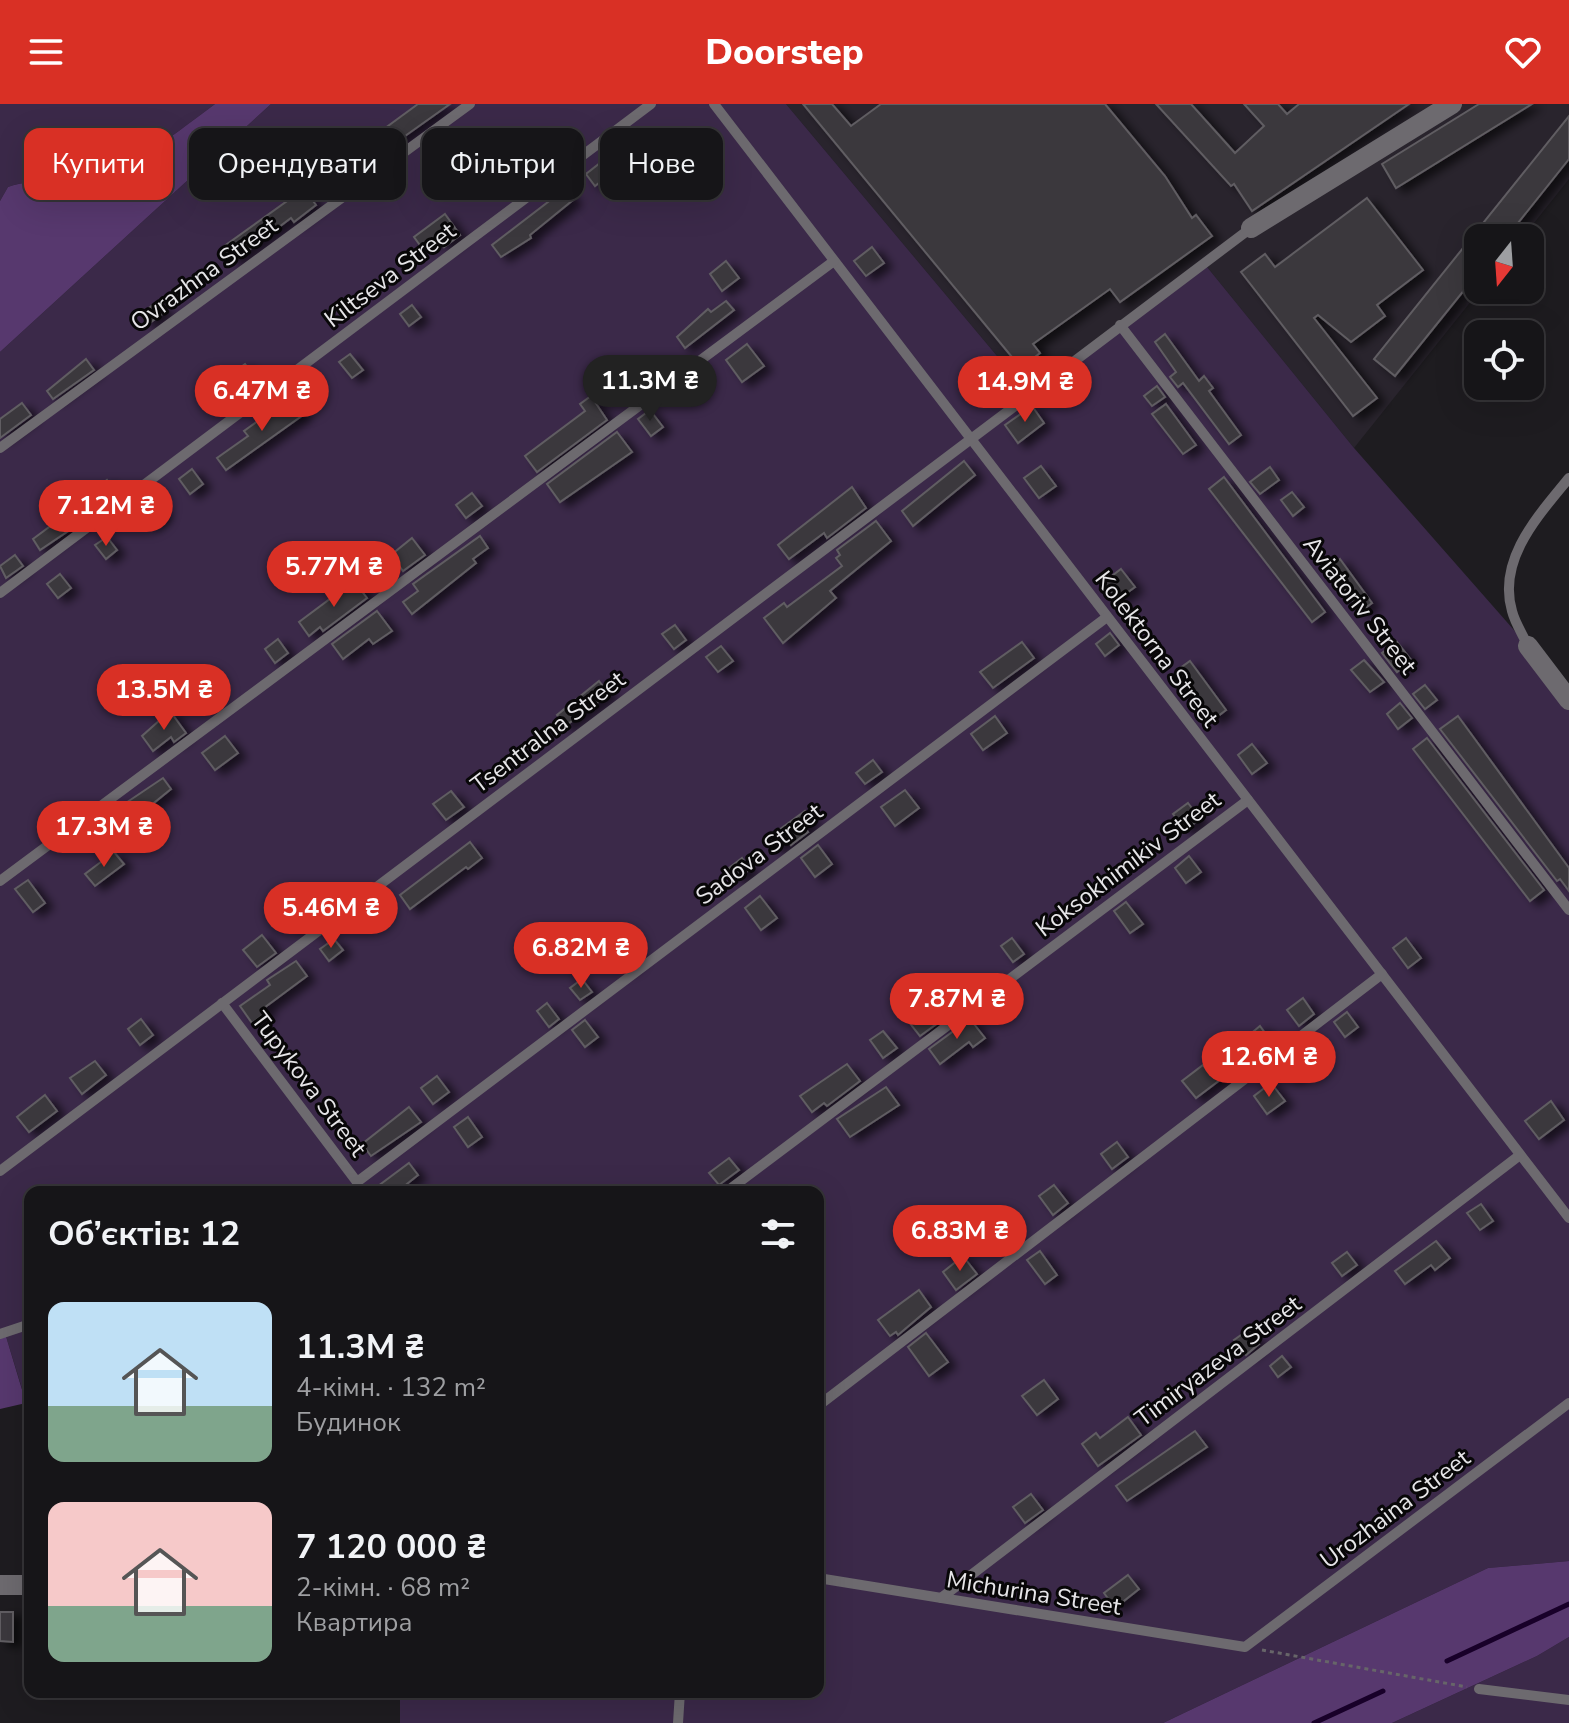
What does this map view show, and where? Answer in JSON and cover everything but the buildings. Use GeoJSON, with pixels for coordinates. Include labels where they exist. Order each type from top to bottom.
{"type":"FeatureCollection","features":[{"type":"Feature","properties":{"kind":"street"},"geometry":{"type":"LineString","coordinates":[[1251,228],[1452,104]]}},
{"type":"Feature","properties":{"kind":"street"},"geometry":{"type":"LineString","coordinates":[[1528,646],[1569,700]]}},
{"type":"Feature","properties":{"kind":"street"},"geometry":{"type":"LineString","coordinates":[[0,1585],[24,1585]]}},
{"type":"Feature","properties":{"kind":"lane","name":"Ovrazhna Street"},"geometry":{"type":"LineString","coordinates":[[0,448],[470,104]]}},
{"type":"Feature","properties":{"kind":"lane","name":"Kiltseva Street"},"geometry":{"type":"LineString","coordinates":[[0,593],[651,104]]}},
{"type":"Feature","properties":{"kind":"lane","name":"Kolektorna Street"},"geometry":{"type":"LineString","coordinates":[[714,104],[1569,1218]]}},
{"type":"Feature","properties":{"kind":"lane","name":"Tsentralna Street"},"geometry":{"type":"LineString","coordinates":[[0,1171],[1251,228]]}},
{"type":"Feature","properties":{"kind":"lane"},"geometry":{"type":"LineString","coordinates":[[0,881],[834,261]]}},
{"type":"Feature","properties":{"kind":"lane","name":"Aviatoriv Street"},"geometry":{"type":"LineString","coordinates":[[1120,325],[1569,910]]}},
{"type":"Feature","properties":{"kind":"lane"},"geometry":{"type":"LineString","coordinates":[[1528,646],[1512,610],[1511,571],[1525,534],[1569,478]]}},
{"type":"Feature","properties":{"kind":"lane","name":"Sadova Street"},"geometry":{"type":"LineString","coordinates":[[359,1186],[1107,617]]}},
{"type":"Feature","properties":{"kind":"lane","name":"Koksokhimikiv Street"},"geometry":{"type":"LineString","coordinates":[[734,1186],[1248,800]]}},
{"type":"Feature","properties":{"kind":"lane"},"geometry":{"type":"LineString","coordinates":[[824,1401],[1382,974]]}},
{"type":"Feature","properties":{"kind":"lane","name":"Tupykova Street"},"geometry":{"type":"LineString","coordinates":[[222,1003],[357,1186]]}},
{"type":"Feature","properties":{"kind":"lane","name":"Timiryazeva Street"},"geometry":{"type":"LineString","coordinates":[[941,1598],[1520,1155]]}},
{"type":"Feature","properties":{"kind":"lane"},"geometry":{"type":"LineString","coordinates":[[0,1334],[24,1326]]}},
{"type":"Feature","properties":{"kind":"lane","name":"Urozhaina Street"},"geometry":{"type":"LineString","coordinates":[[1245,1647],[1569,1403]]}},
{"type":"Feature","properties":{"kind":"lane","name":"Michurina Street"},"geometry":{"type":"LineString","coordinates":[[824,1579],[1245,1647]]}},
{"type":"Feature","properties":{"kind":"lane"},"geometry":{"type":"LineString","coordinates":[[1479,1689],[1569,1700]]}},
{"type":"Feature","properties":{"kind":"lane"},"geometry":{"type":"LineString","coordinates":[[678,1723],[680,1698]]}},
{"type":"Feature","properties":{"kind":"path"},"geometry":{"type":"LineString","coordinates":[[1245,1647],[1479,1689]]}},
{"type":"Feature","properties":{"kind":"shaded area"},"geometry":{"type":"Polygon","coordinates":[[[0,104],[215,104],[173,134],[173,128],[24,128],[24,183],[8,187],[0,201],[0,104]]]}},
{"type":"Feature","properties":{"kind":"shaded area"},"geometry":{"type":"Polygon","coordinates":[[[215,104],[271,104],[245,128],[189,128],[189,179],[173,194],[173,134],[215,104]]]}},
{"type":"Feature","properties":{"kind":"shaded area"},"geometry":{"type":"Polygon","coordinates":[[[271,104],[786,104],[1028,393],[1203,262],[1354,448],[1528,646],[1569,700],[1569,1561],[1488,1568],[1163,1723],[400,1723],[400,1698],[824,1698],[824,1186],[24,1186],[24,1395],[5,1333],[0,1334],[0,352],[166,200],[173,200],[173,194],[189,179],[189,200],[406,200],[406,128],[245,128],[271,104]]]}},
{"type":"Feature","properties":{"kind":"shaded area"},"geometry":{"type":"Polygon","coordinates":[[[786,104],[1569,104],[1569,179],[1533,224],[1464,224],[1464,304],[1469,304],[1354,448],[1203,262],[1028,393],[786,104]]]}},
{"type":"Feature","properties":{"kind":"shaded area"},"geometry":{"type":"Polygon","coordinates":[[[24,183],[24,200],[166,200],[0,352],[0,201],[8,187],[24,183]]]}},
{"type":"Feature","properties":{"kind":"shaded area"},"geometry":{"type":"Polygon","coordinates":[[[5,1333],[24,1403],[0,1409],[0,1334],[5,1333]]]}},
{"type":"Feature","properties":{"kind":"shaded area"},"geometry":{"type":"Polygon","coordinates":[[[1569,1561],[1569,1637],[1537,1656],[1392,1723],[1163,1723],[1488,1568],[1569,1561]]]}},
{"type":"Feature","properties":{"kind":"shaded area"},"geometry":{"type":"Polygon","coordinates":[[[1569,1637],[1569,1723],[1392,1723],[1537,1656],[1569,1637]]]}},
{"type":"Feature","properties":{"kind":"waterway"},"geometry":{"type":"LineString","coordinates":[[1447,1661],[1569,1604]]}},
{"type":"Feature","properties":{"kind":"waterway"},"geometry":{"type":"LineString","coordinates":[[1314,1723],[1383,1691]]}}]}
